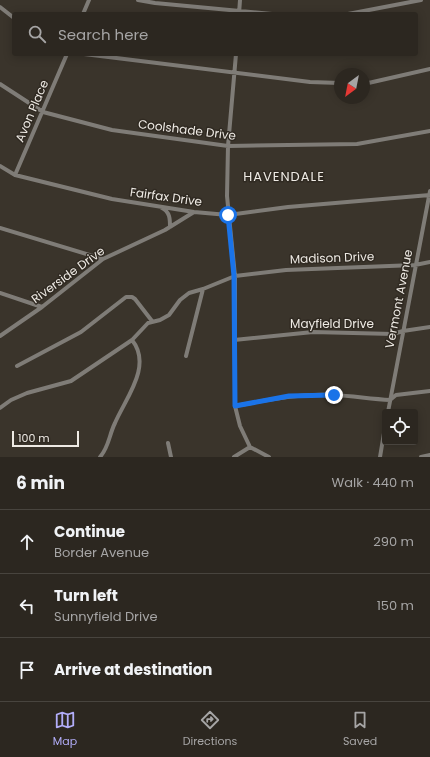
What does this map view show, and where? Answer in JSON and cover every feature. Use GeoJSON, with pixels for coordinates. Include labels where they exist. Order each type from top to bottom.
{"type":"FeatureCollection","features":[{"type":"Feature","properties":{"kind":"street"},"geometry":{"type":"LineString","coordinates":[[84,12],[88,0]]}},
{"type":"Feature","properties":{"kind":"street"},"geometry":{"type":"LineString","coordinates":[[138,0],[232,12]]}},
{"type":"Feature","properties":{"kind":"street"},"geometry":{"type":"LineString","coordinates":[[240,0],[240,12]]}},
{"type":"Feature","properties":{"kind":"street"},"geometry":{"type":"LineString","coordinates":[[358,12],[421,0]]}},
{"type":"Feature","properties":{"kind":"street"},"geometry":{"type":"LineString","coordinates":[[0,6],[12,16]]}},
{"type":"Feature","properties":{"kind":"street","name":"Avon Place"},"geometry":{"type":"LineString","coordinates":[[15,175],[66,56]]}},
{"type":"Feature","properties":{"kind":"street"},"geometry":{"type":"LineString","coordinates":[[100,56],[310,82],[334,83]]}},
{"type":"Feature","properties":{"kind":"street"},"geometry":{"type":"LineString","coordinates":[[236,56],[228,146],[227,196],[234,276],[235,406],[240,426],[250,447],[269,457]]}},
{"type":"Feature","properties":{"kind":"street"},"geometry":{"type":"LineString","coordinates":[[370,83],[430,69]]}},
{"type":"Feature","properties":{"kind":"street","name":"Coolshade Drive"},"geometry":{"type":"LineString","coordinates":[[0,84],[43,112],[112,130],[228,146],[357,144],[430,131]]}},
{"type":"Feature","properties":{"kind":"street","name":"Fairfax Drive"},"geometry":{"type":"LineString","coordinates":[[0,166],[15,175],[112,199],[194,212],[228,215],[288,207],[430,194]]}},
{"type":"Feature","properties":{"kind":"street","name":"Vermont Avenue"},"geometry":{"type":"LineString","coordinates":[[388,409],[415,265],[430,194]]}},
{"type":"Feature","properties":{"kind":"street"},"geometry":{"type":"LineString","coordinates":[[160,206],[166,210],[170,217],[170,227]]}},
{"type":"Feature","properties":{"kind":"street","name":"Riverside Drive"},"geometry":{"type":"LineString","coordinates":[[0,336],[42,307],[103,259],[170,227],[194,212]]}},
{"type":"Feature","properties":{"kind":"street"},"geometry":{"type":"LineString","coordinates":[[0,228],[103,259]]}},
{"type":"Feature","properties":{"kind":"street","name":"Madison Drive"},"geometry":{"type":"LineString","coordinates":[[152,321],[160,320],[169,315],[180,300],[189,293],[203,289],[234,276],[286,270],[415,265],[430,262]]}},
{"type":"Feature","properties":{"kind":"street"},"geometry":{"type":"LineString","coordinates":[[186,356],[203,289]]}},
{"type":"Feature","properties":{"kind":"street"},"geometry":{"type":"LineString","coordinates":[[0,293],[42,307]]}},
{"type":"Feature","properties":{"kind":"street"},"geometry":{"type":"LineString","coordinates":[[0,408],[11,400],[27,393],[71,381],[132,340],[148,323],[152,321],[136,299],[132,296],[126,297],[81,332],[17,366]]}},
{"type":"Feature","properties":{"kind":"street","name":"Mayfield Drive"},"geometry":{"type":"LineString","coordinates":[[234,340],[313,332],[393,334],[430,327]]}},
{"type":"Feature","properties":{"kind":"street"},"geometry":{"type":"LineString","coordinates":[[100,457],[107,448],[114,424],[130,394],[138,372],[138,354],[136,346],[132,340]]}},
{"type":"Feature","properties":{"kind":"street"},"geometry":{"type":"LineString","coordinates":[[235,406],[289,396],[314,395],[334,395],[390,400],[396,395],[430,391]]}},
{"type":"Feature","properties":{"kind":"street"},"geometry":{"type":"LineString","coordinates":[[168,443],[171,457]]}},
{"type":"Feature","properties":{"kind":"street"},"geometry":{"type":"LineString","coordinates":[[380,457],[382,445]]}},
{"type":"Feature","properties":{"kind":"street"},"geometry":{"type":"LineString","coordinates":[[234,457],[250,447]]}},
{"type":"Feature","properties":{"kind":"street"},"geometry":{"type":"LineString","coordinates":[[421,457],[430,456]]}},
{"type":"Feature","properties":{"kind":"district","name":"HAVENDALE"},"geometry":{"type":"Point","coordinates":[284,176]}},
{"type":"Feature","properties":{"kind":"route"},"geometry":{"type":"LineString","coordinates":[[228,215],[234,276],[235,406],[289,396],[334,395]]}}]}
